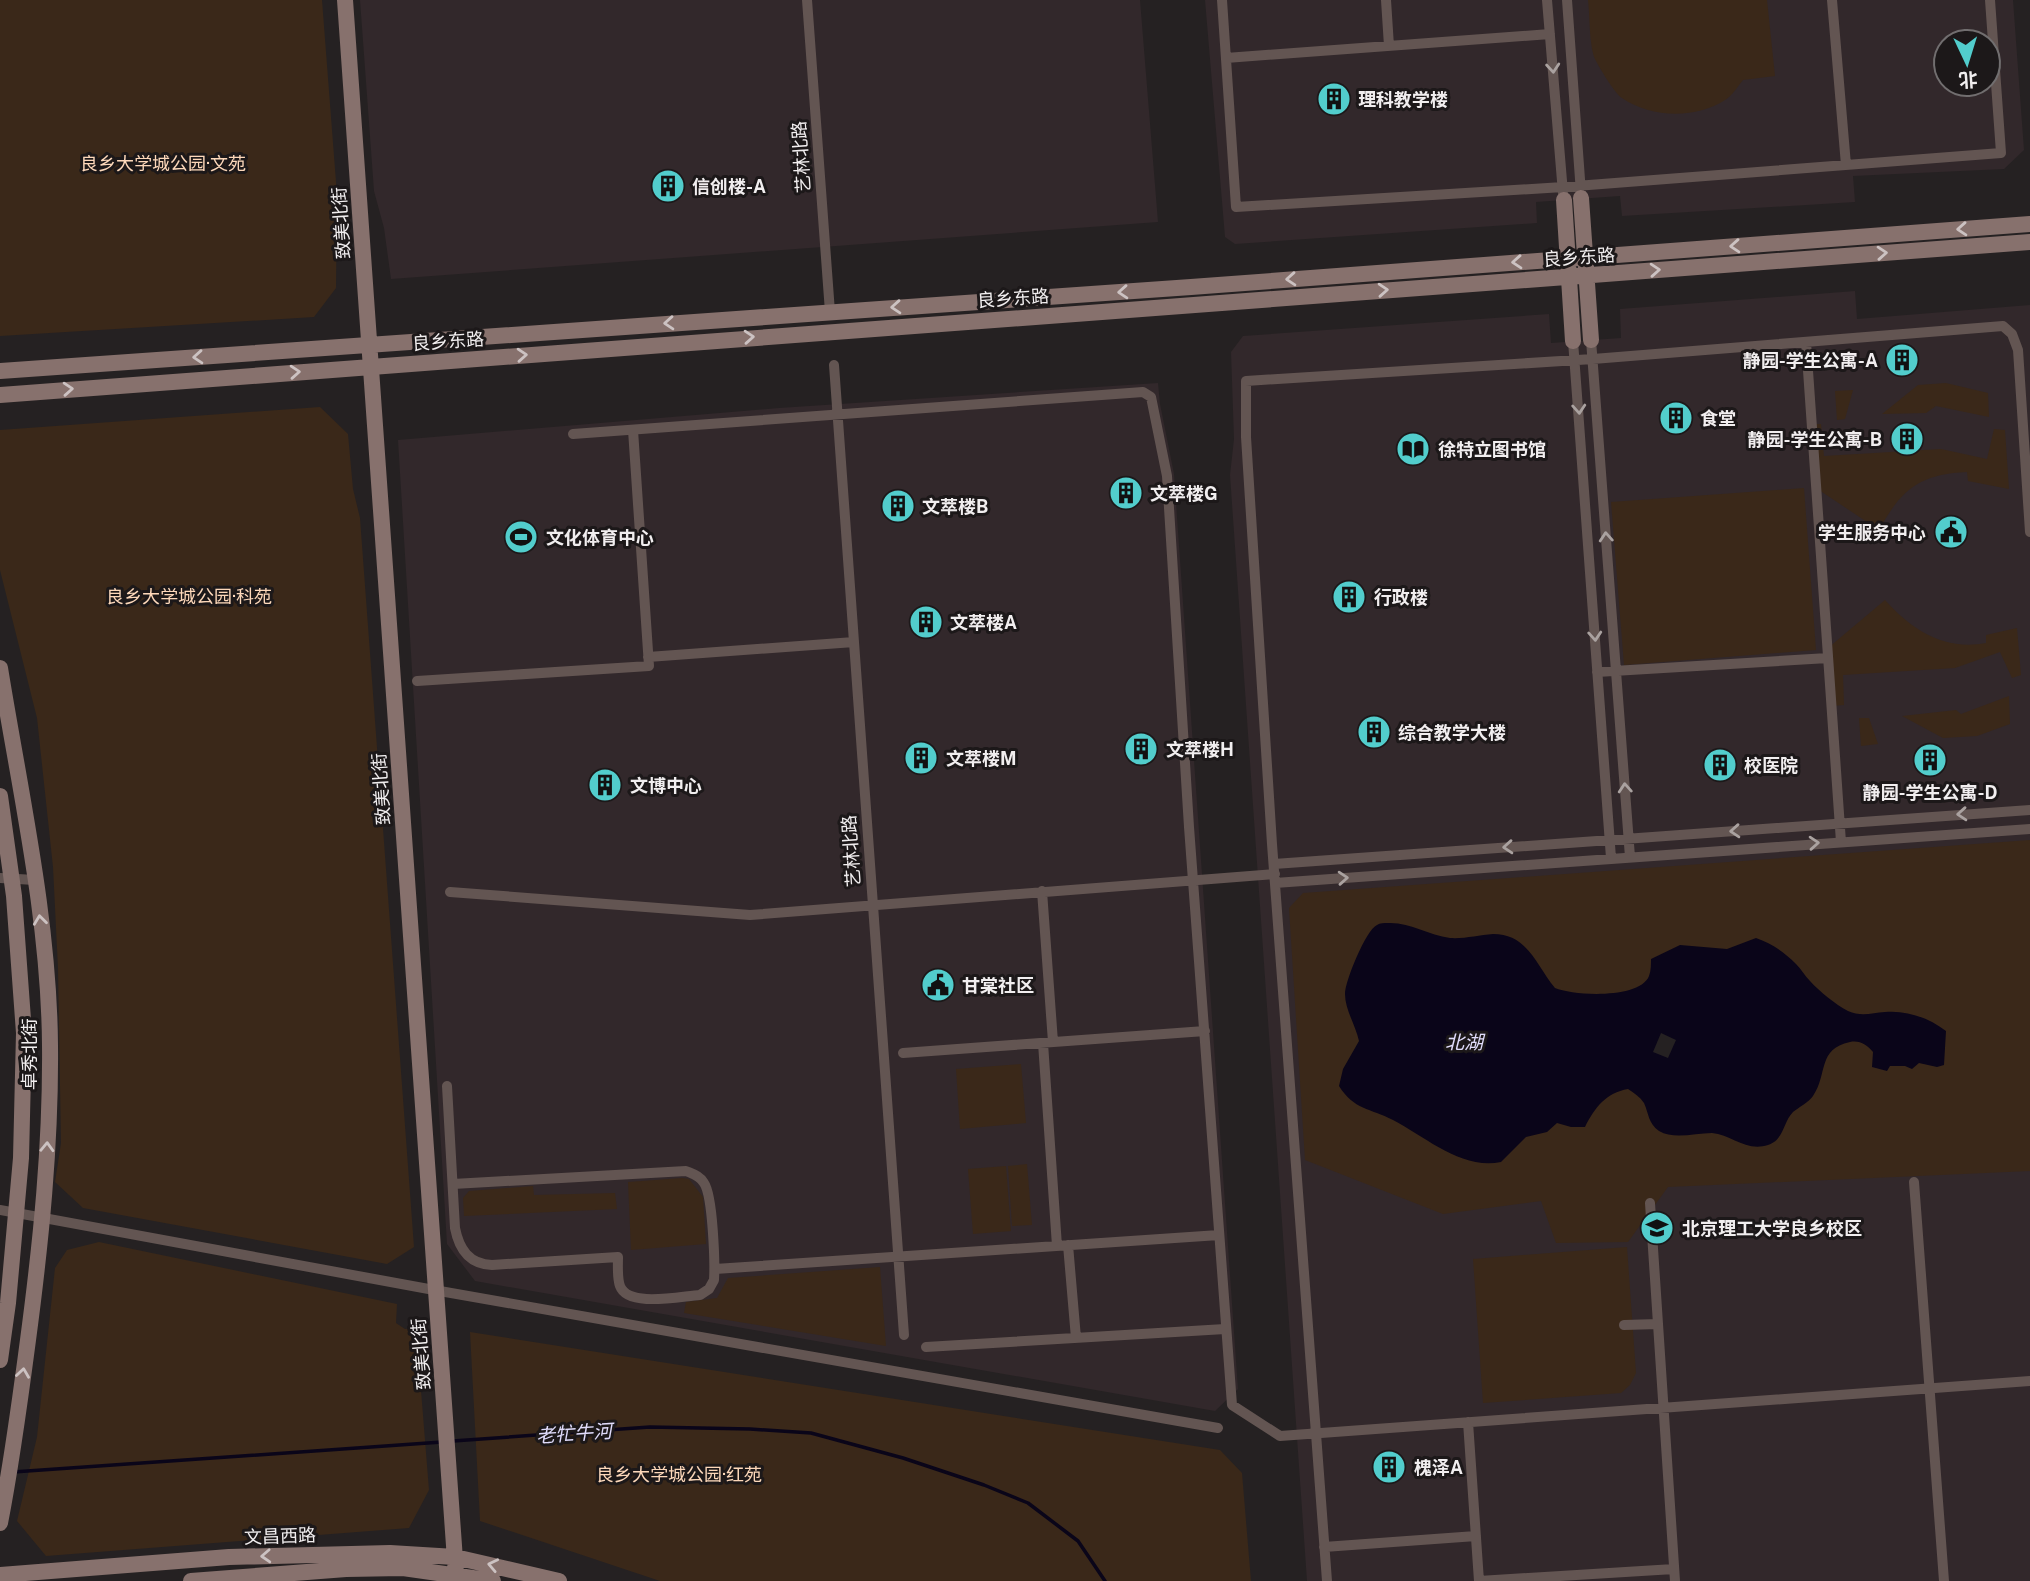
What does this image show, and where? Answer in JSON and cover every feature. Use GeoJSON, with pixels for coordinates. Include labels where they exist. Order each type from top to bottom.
{"type":"FeatureCollection","features":[{"type":"Feature","properties":{"kind":"main road","name":"致美北街"},"geometry":{"type":"LineString","coordinates":[[345,0],[456,1574]]}},
{"type":"Feature","properties":{"kind":"main road"},"geometry":{"type":"LineString","coordinates":[[1581,192],[1591,340]]}},
{"type":"Feature","properties":{"kind":"main road"},"geometry":{"type":"LineString","coordinates":[[1563,194],[1573,341]]}},
{"type":"Feature","properties":{"kind":"main road","name":"良乡东路"},"geometry":{"type":"LineString","coordinates":[[0,371],[1191,287],[2030,224]]}},
{"type":"Feature","properties":{"kind":"main road","name":"良乡东路"},"geometry":{"type":"LineString","coordinates":[[0,395],[2030,242]]}},
{"type":"Feature","properties":{"kind":"main road"},"geometry":{"type":"LineString","coordinates":[[1191,287],[1192,304]]}},
{"type":"Feature","properties":{"kind":"main road","name":"卓秀北街"},"geometry":{"type":"LineString","coordinates":[[0,668],[35,880],[44,951],[50,1044],[43,1217],[14,1441],[1,1516]]}},
{"type":"Feature","properties":{"kind":"main road","name":"卓秀北街"},"geometry":{"type":"LineString","coordinates":[[0,796],[6,878],[24,1033],[21,1158],[8,1211],[0,1360]]}},
{"type":"Feature","properties":{"kind":"main road","name":"文昌西路"},"geometry":{"type":"LineString","coordinates":[[0,1575],[229,1557],[356,1553],[455,1557],[559,1581]]}},
{"type":"Feature","properties":{"kind":"main road","name":"文昌西路"},"geometry":{"type":"LineString","coordinates":[[191,1581],[346,1569],[403,1568],[493,1581]]}},
{"type":"Feature","properties":{"kind":"street","name":"艺林北路"},"geometry":{"type":"LineString","coordinates":[[807,0],[830,312]]}},
{"type":"Feature","properties":{"kind":"street"},"geometry":{"type":"LineString","coordinates":[[1222,0],[1236,207],[1563,194],[1846,165],[2001,153],[1990,0]]}},
{"type":"Feature","properties":{"kind":"street"},"geometry":{"type":"LineString","coordinates":[[1386,0],[1390,46]]}},
{"type":"Feature","properties":{"kind":"street"},"geometry":{"type":"LineString","coordinates":[[1548,0],[1563,194]]}},
{"type":"Feature","properties":{"kind":"street"},"geometry":{"type":"LineString","coordinates":[[1567,0],[1581,192]]}},
{"type":"Feature","properties":{"kind":"street"},"geometry":{"type":"LineString","coordinates":[[1832,0],[1846,165]]}},
{"type":"Feature","properties":{"kind":"street"},"geometry":{"type":"LineString","coordinates":[[1226,58],[1550,34]]}},
{"type":"Feature","properties":{"kind":"street"},"geometry":{"type":"LineString","coordinates":[[1327,1581],[1275,874],[1246,437],[1246,381],[1593,359],[2003,326],[2012,334],[2018,350],[2030,532]]}},
{"type":"Feature","properties":{"kind":"street"},"geometry":{"type":"LineString","coordinates":[[1591,340],[1630,856]]}},
{"type":"Feature","properties":{"kind":"street"},"geometry":{"type":"LineString","coordinates":[[1573,341],[1611,858]]}},
{"type":"Feature","properties":{"kind":"street"},"geometry":{"type":"LineString","coordinates":[[1806,342],[1841,842]]}},
{"type":"Feature","properties":{"kind":"street","name":"艺林北路"},"geometry":{"type":"LineString","coordinates":[[834,365],[904,1335]]}},
{"type":"Feature","properties":{"kind":"street"},"geometry":{"type":"LineString","coordinates":[[573,434],[1143,392],[1151,397],[1167,476],[1232,1405],[1280,1436],[2030,1381]]}},
{"type":"Feature","properties":{"kind":"street"},"geometry":{"type":"LineString","coordinates":[[417,681],[649,666],[633,430]]}},
{"type":"Feature","properties":{"kind":"street"},"geometry":{"type":"LineString","coordinates":[[648,657],[854,642]]}},
{"type":"Feature","properties":{"kind":"street"},"geometry":{"type":"LineString","coordinates":[[1597,673],[1828,658]]}},
{"type":"Feature","properties":{"kind":"street"},"geometry":{"type":"LineString","coordinates":[[1275,874],[1610,839],[2030,810]]}},
{"type":"Feature","properties":{"kind":"street"},"geometry":{"type":"LineString","coordinates":[[450,892],[750,915],[1194,879],[1611,858],[2030,829]]}},
{"type":"Feature","properties":{"kind":"street"},"geometry":{"type":"LineString","coordinates":[[6,878],[35,880]]}},
{"type":"Feature","properties":{"kind":"street"},"geometry":{"type":"LineString","coordinates":[[1042,891],[1048,1043],[1063,1246],[1076,1338]]}},
{"type":"Feature","properties":{"kind":"street"},"geometry":{"type":"LineString","coordinates":[[903,1053],[1205,1031]]}},
{"type":"Feature","properties":{"kind":"street"},"geometry":{"type":"LineString","coordinates":[[447,1086],[455,1228],[461,1250],[468,1257],[481,1264],[618,1257],[620,1285],[625,1294],[635,1300],[700,1295],[709,1289],[715,1269],[706,1185],[698,1176],[686,1171],[453,1184]]}},
{"type":"Feature","properties":{"kind":"street"},"geometry":{"type":"LineString","coordinates":[[1914,1182],[1944,1581]]}},
{"type":"Feature","properties":{"kind":"street"},"geometry":{"type":"LineString","coordinates":[[1468,1422],[1479,1581],[1675,1575],[1650,1203]]}},
{"type":"Feature","properties":{"kind":"street"},"geometry":{"type":"LineString","coordinates":[[8,1211],[434,1290],[1218,1428]]}},
{"type":"Feature","properties":{"kind":"street"},"geometry":{"type":"LineString","coordinates":[[715,1269],[1219,1235]]}},
{"type":"Feature","properties":{"kind":"street"},"geometry":{"type":"LineString","coordinates":[[1624,1325],[1658,1324]]}},
{"type":"Feature","properties":{"kind":"street"},"geometry":{"type":"LineString","coordinates":[[926,1347],[1225,1329]]}},
{"type":"Feature","properties":{"kind":"street"},"geometry":{"type":"LineString","coordinates":[[1324,1547],[1476,1536]]}},
{"type":"Feature","properties":{"kind":"street"},"geometry":{"type":"LineString","coordinates":[[229,1557],[231,1579]]}},
{"type":"Feature","properties":{"kind":"shaded area"},"geometry":{"type":"Polygon","coordinates":[[[360,0],[1140,0],[1158,222],[391,279],[384,228],[374,191],[360,0]]]}},
{"type":"Feature","properties":{"kind":"shaded area"},"geometry":{"type":"Polygon","coordinates":[[[1205,0],[2013,0],[2024,150],[2004,169],[1853,176],[1855,202],[1622,216],[1620,196],[1536,202],[1537,223],[1235,244],[1225,237],[1205,0]]]}},
{"type":"Feature","properties":{"kind":"shaded area","name":"北京理工大学良乡校区"},"geometry":{"type":"Polygon","coordinates":[[[1855,291],[1857,319],[2030,305],[2030,1581],[1307,1581],[1230,475],[1234,439],[1231,352],[1243,336],[1549,314],[1551,343],[1621,338],[1620,309],[1855,291]]]}},
{"type":"Feature","properties":{"kind":"shaded area"},"geometry":{"type":"Polygon","coordinates":[[[1158,383],[1174,474],[1238,1389],[1215,1411],[475,1281],[447,1244],[398,440],[779,408],[1158,383]]]}},
{"type":"Feature","properties":{"kind":"green space","name":"良乡大学城公园·文苑"},"geometry":{"type":"Polygon","coordinates":[[[0,0],[322,0],[337,195],[336,288],[314,317],[0,336],[0,0]]]}},
{"type":"Feature","properties":{"kind":"green space"},"geometry":{"type":"Polygon","coordinates":[[[1588,0],[1767,0],[1775,76],[1743,80],[1728,98],[1701,111],[1674,114],[1634,105],[1615,91],[1595,59],[1588,0]]]}},
{"type":"Feature","properties":{"kind":"green space"},"geometry":{"type":"Polygon","coordinates":[[[1946,383],[1988,393],[1989,417],[1936,406],[1926,413],[1882,414],[1918,385],[1946,383]]]}},
{"type":"Feature","properties":{"kind":"green space"},"geometry":{"type":"Polygon","coordinates":[[[1853,390],[1845,419],[1837,420],[1835,391],[1853,390]]]}},
{"type":"Feature","properties":{"kind":"green space","name":"良乡大学城公园·科苑"},"geometry":{"type":"Polygon","coordinates":[[[320,407],[348,434],[353,489],[360,518],[414,1247],[387,1264],[83,1208],[55,1182],[61,1143],[53,867],[37,718],[0,570],[0,430],[320,407]]]}},
{"type":"Feature","properties":{"kind":"green space"},"geometry":{"type":"Polygon","coordinates":[[[1812,424],[1821,424],[1824,456],[1941,449],[1987,459],[1994,429],[2005,430],[2009,489],[1968,481],[1967,472],[1936,476],[1913,487],[1904,495],[1879,530],[1816,488],[1812,424]]]}},
{"type":"Feature","properties":{"kind":"green space"},"geometry":{"type":"Polygon","coordinates":[[[1804,488],[1816,650],[1624,665],[1611,502],[1804,488]]]}},
{"type":"Feature","properties":{"kind":"green space"},"geometry":{"type":"Polygon","coordinates":[[[1885,600],[1918,629],[1930,636],[1956,644],[1986,643],[1986,635],[2017,628],[2021,675],[2012,678],[2000,652],[1955,668],[1843,675],[1844,705],[1832,706],[1828,648],[1885,600]]]}},
{"type":"Feature","properties":{"kind":"green space"},"geometry":{"type":"Polygon","coordinates":[[[2009,696],[2010,724],[1977,736],[1943,738],[1902,716],[1956,710],[1961,714],[2009,696]]]}},
{"type":"Feature","properties":{"kind":"green space"},"geometry":{"type":"Polygon","coordinates":[[[1859,718],[1869,718],[1878,744],[1861,746],[1859,718]]]}},
{"type":"Feature","properties":{"kind":"green space"},"geometry":{"type":"Polygon","coordinates":[[[2030,840],[2030,1171],[1668,1187],[1628,1242],[1556,1243],[1541,1201],[1443,1214],[1305,1160],[1289,908],[1303,893],[2030,840]]]}},
{"type":"Feature","properties":{"kind":"green space"},"geometry":{"type":"Polygon","coordinates":[[[1021,1064],[1026,1123],[960,1129],[956,1069],[1021,1064]]]}},
{"type":"Feature","properties":{"kind":"green space"},"geometry":{"type":"Polygon","coordinates":[[[1027,1164],[1032,1225],[1012,1226],[1008,1166],[1027,1164]]]}},
{"type":"Feature","properties":{"kind":"green space"},"geometry":{"type":"Polygon","coordinates":[[[1006,1166],[1011,1231],[973,1234],[968,1169],[1006,1166]]]}},
{"type":"Feature","properties":{"kind":"green space"},"geometry":{"type":"Polygon","coordinates":[[[689,1179],[703,1197],[706,1244],[631,1250],[628,1182],[689,1179]]]}},
{"type":"Feature","properties":{"kind":"green space"},"geometry":{"type":"Polygon","coordinates":[[[533,1186],[534,1195],[615,1193],[617,1209],[464,1216],[463,1198],[469,1191],[533,1186]]]}},
{"type":"Feature","properties":{"kind":"green space"},"geometry":{"type":"Polygon","coordinates":[[[99,1242],[397,1304],[396,1323],[405,1329],[416,1328],[429,1490],[409,1528],[46,1556],[17,1521],[37,1437],[55,1268],[67,1250],[99,1242]]]}},
{"type":"Feature","properties":{"kind":"green space"},"geometry":{"type":"Polygon","coordinates":[[[1627,1247],[1636,1373],[1630,1385],[1621,1393],[1483,1403],[1473,1259],[1627,1247]]]}},
{"type":"Feature","properties":{"kind":"green space"},"geometry":{"type":"Polygon","coordinates":[[[880,1267],[886,1346],[684,1313],[686,1302],[717,1298],[728,1278],[880,1267]]]}},
{"type":"Feature","properties":{"kind":"green space","name":"良乡大学城公园·红苑"},"geometry":{"type":"Polygon","coordinates":[[[470,1332],[1220,1450],[1242,1473],[1251,1581],[660,1581],[480,1521],[470,1332]]]}},
{"type":"Feature","properties":{"kind":"water","name":"北湖"},"geometry":{"type":"Polygon","coordinates":[[[1388,923],[1450,938],[1505,935],[1515,939],[1530,952],[1555,988],[1591,994],[1633,989],[1649,976],[1651,959],[1680,945],[1727,949],[1756,938],[1787,956],[1818,989],[1848,1011],[1862,1014],[1901,1012],[1939,1026],[1946,1031],[1944,1065],[1937,1067],[1919,1063],[1912,1069],[1890,1066],[1887,1071],[1872,1067],[1873,1052],[1863,1044],[1850,1042],[1840,1045],[1828,1056],[1813,1096],[1793,1112],[1773,1143],[1760,1147],[1712,1133],[1678,1136],[1665,1134],[1653,1125],[1644,1103],[1628,1089],[1613,1094],[1602,1102],[1585,1127],[1557,1123],[1547,1132],[1526,1137],[1501,1162],[1472,1161],[1458,1157],[1393,1120],[1363,1108],[1351,1100],[1339,1086],[1343,1069],[1359,1041],[1345,1000],[1348,978],[1372,929],[1379,924],[1388,923]]]}},
{"type":"Feature","properties":{"kind":"pier"},"geometry":{"type":"Polygon","coordinates":[[[1661,1033],[1676,1040],[1668,1058],[1653,1052],[1661,1033]]]}},
{"type":"Feature","properties":{"kind":"waterway","name":"老牤牛河"},"geometry":{"type":"LineString","coordinates":[[453,1441],[650,1427],[811,1433],[903,1458],[1028,1503],[1078,1541],[1105,1581]]}},
{"type":"Feature","properties":{"kind":"waterway","name":"老牤牛河"},"geometry":{"type":"LineString","coordinates":[[13,1472],[442,1442]]}},
{"type":"Feature","properties":{"kind":"place","name":"理科教学楼"},"geometry":{"type":"Point","coordinates":[1334,99]}},
{"type":"Feature","properties":{"kind":"place","name":"信创楼-A"},"geometry":{"type":"Point","coordinates":[668,186]}},
{"type":"Feature","properties":{"kind":"place","name":"静园-学生公寓-A"},"geometry":{"type":"Point","coordinates":[1902,360]}},
{"type":"Feature","properties":{"kind":"place","name":"食堂"},"geometry":{"type":"Point","coordinates":[1676,418]}},
{"type":"Feature","properties":{"kind":"place","name":"静园-学生公寓-B"},"geometry":{"type":"Point","coordinates":[1907,439]}},
{"type":"Feature","properties":{"kind":"place","name":"徐特立图书馆"},"geometry":{"type":"Point","coordinates":[1413,449]}},
{"type":"Feature","properties":{"kind":"place","name":"文萃楼G"},"geometry":{"type":"Point","coordinates":[1126,493]}},
{"type":"Feature","properties":{"kind":"place","name":"文萃楼B"},"geometry":{"type":"Point","coordinates":[898,506]}},
{"type":"Feature","properties":{"kind":"place","name":"学生服务中心"},"geometry":{"type":"Point","coordinates":[1951,532]}},
{"type":"Feature","properties":{"kind":"place","name":"文化体育中心"},"geometry":{"type":"Point","coordinates":[521,537]}},
{"type":"Feature","properties":{"kind":"place","name":"行政楼"},"geometry":{"type":"Point","coordinates":[1349,597]}},
{"type":"Feature","properties":{"kind":"place","name":"文萃楼A"},"geometry":{"type":"Point","coordinates":[926,622]}},
{"type":"Feature","properties":{"kind":"place","name":"综合教学大楼"},"geometry":{"type":"Point","coordinates":[1374,732]}},
{"type":"Feature","properties":{"kind":"place","name":"文萃楼H"},"geometry":{"type":"Point","coordinates":[1141,749]}},
{"type":"Feature","properties":{"kind":"place","name":"文萃楼M"},"geometry":{"type":"Point","coordinates":[921,758]}},
{"type":"Feature","properties":{"kind":"place","name":"静园-学生公寓-D"},"geometry":{"type":"Point","coordinates":[1930,760]}},
{"type":"Feature","properties":{"kind":"place","name":"校医院"},"geometry":{"type":"Point","coordinates":[1720,765]}},
{"type":"Feature","properties":{"kind":"place","name":"文博中心"},"geometry":{"type":"Point","coordinates":[605,785]}},
{"type":"Feature","properties":{"kind":"place","name":"甘棠社区"},"geometry":{"type":"Point","coordinates":[938,985]}},
{"type":"Feature","properties":{"kind":"place","name":"北京理工大学良乡校区"},"geometry":{"type":"Point","coordinates":[1657,1228]}},
{"type":"Feature","properties":{"kind":"place","name":"槐泽A"},"geometry":{"type":"Point","coordinates":[1389,1467]}}]}
